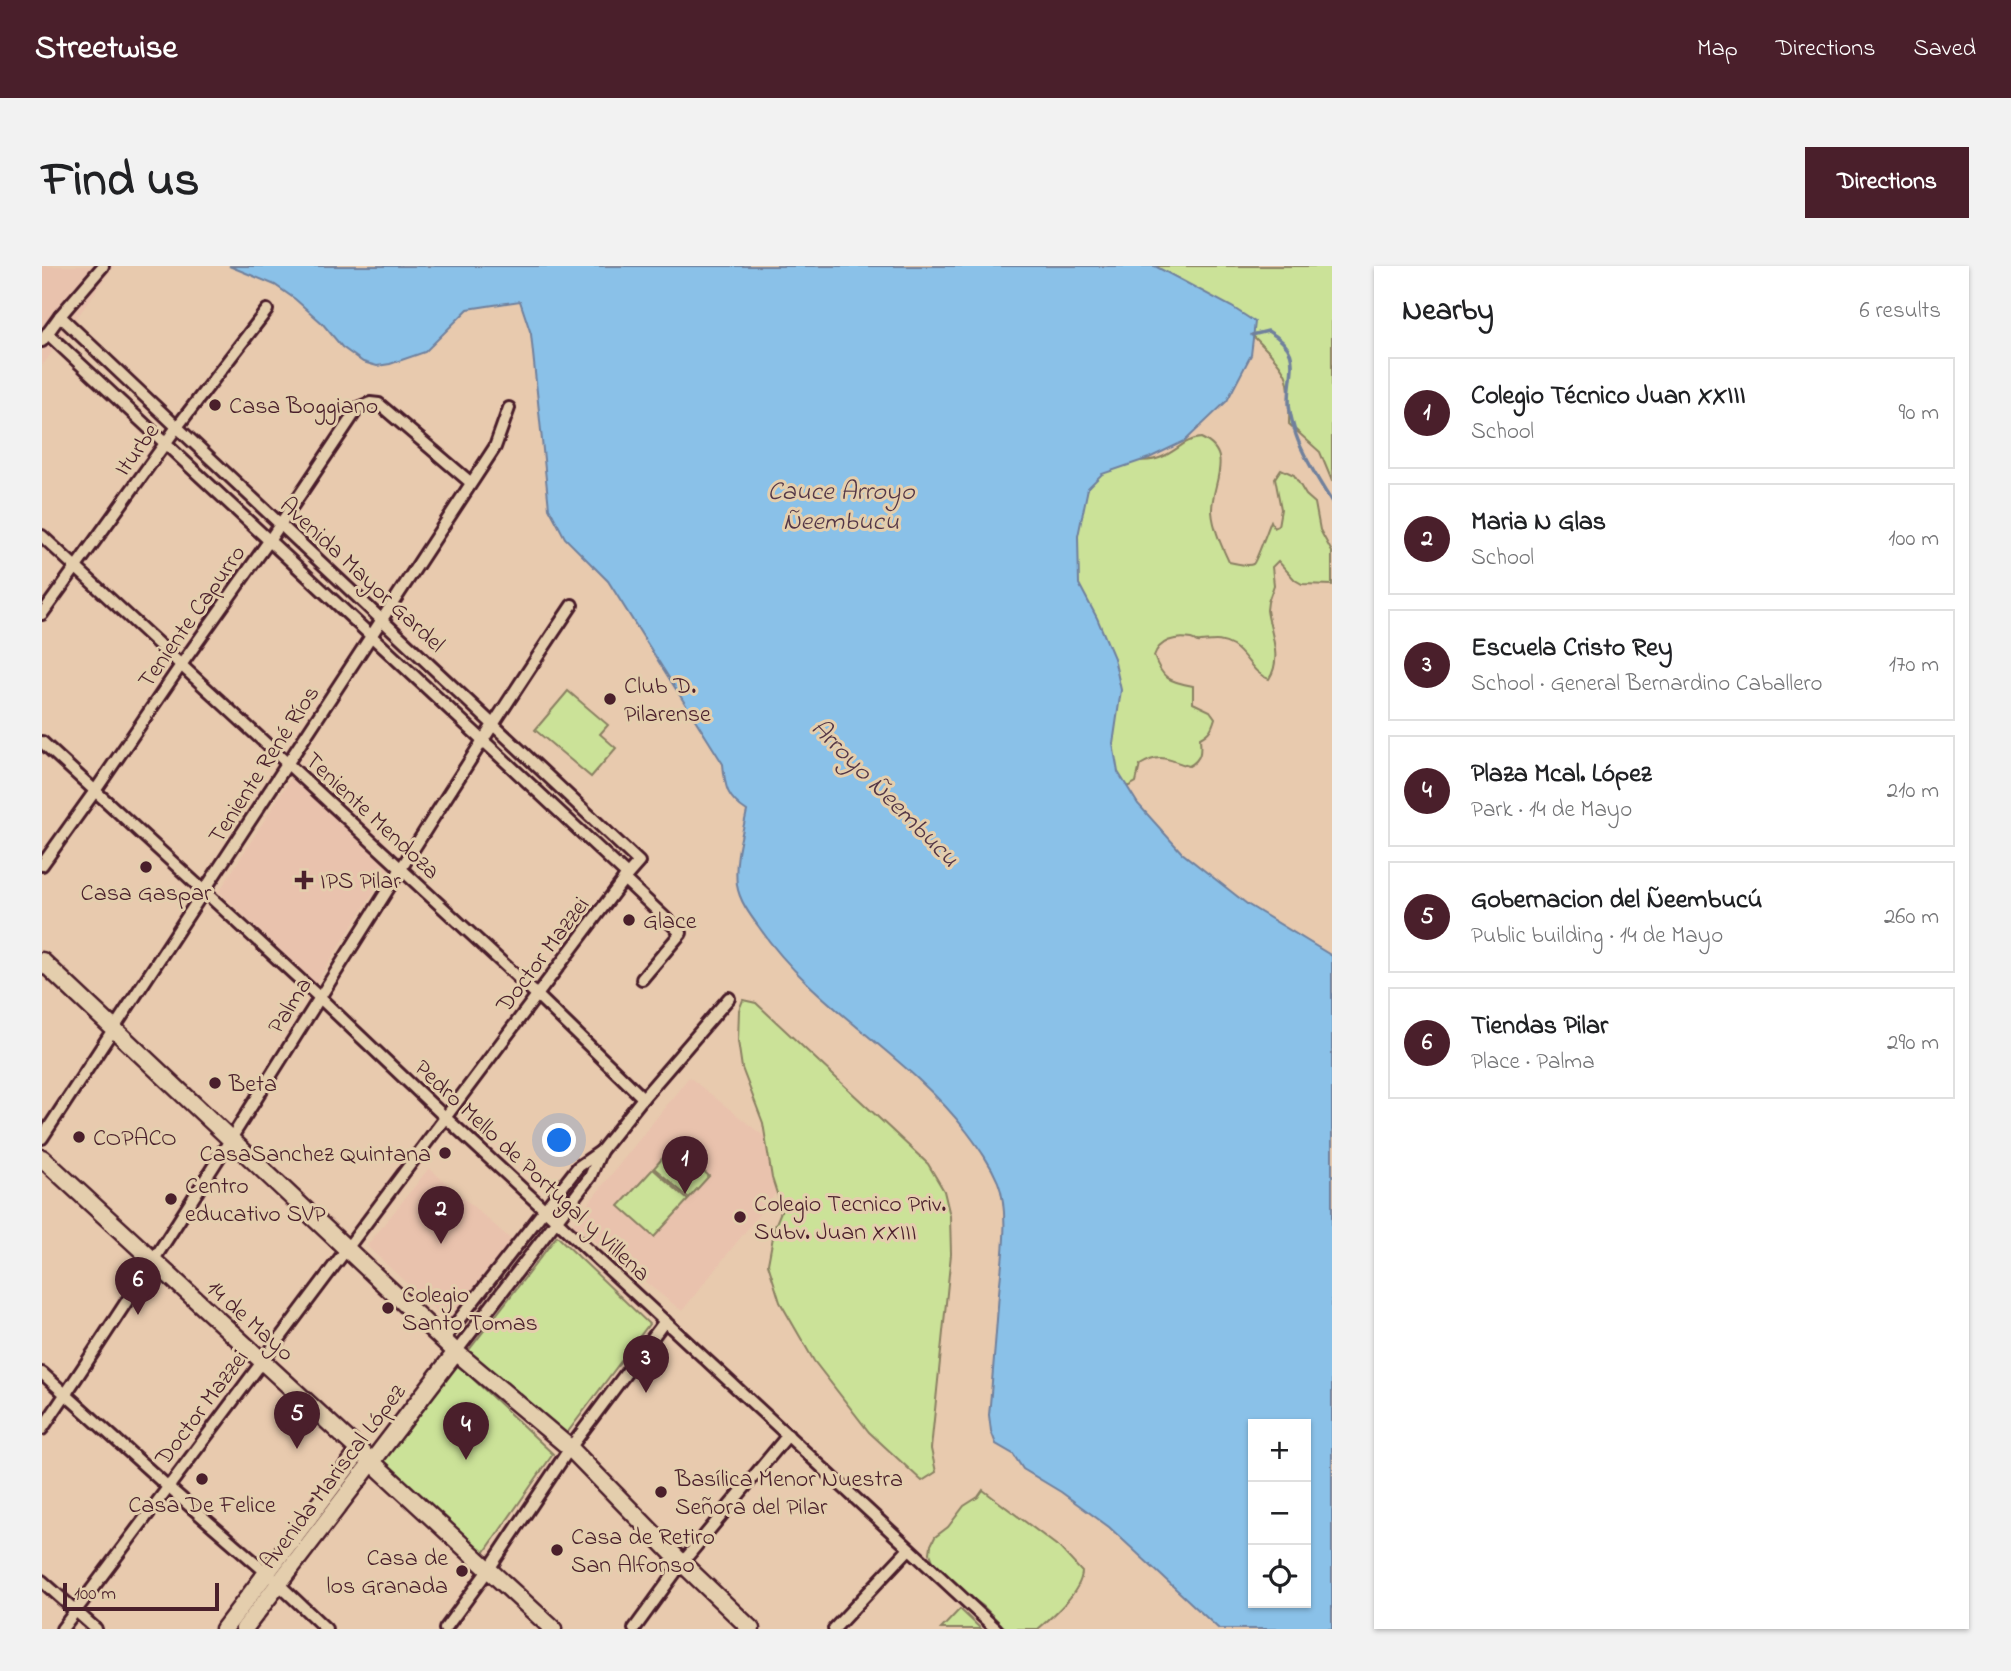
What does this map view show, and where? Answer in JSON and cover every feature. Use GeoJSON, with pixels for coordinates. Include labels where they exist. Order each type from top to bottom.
{"type":"FeatureCollection","features":[{"type":"Feature","properties":{"kind":"main road"},"geometry":{"type":"LineString","coordinates":[[42,961],[456,1352],[570,1448],[682,1563],[751,1629]]}},
{"type":"Feature","properties":{"kind":"main road","name":"14 de Mayo"},"geometry":{"type":"LineString","coordinates":[[42,1158],[553,1629]]}},
{"type":"Feature","properties":{"kind":"main road","name":"Avenida Mariscal López"},"geometry":{"type":"LineString","coordinates":[[224,1629],[272,1578],[372,1461],[456,1352]]}},
{"type":"Feature","properties":{"kind":"main road","name":"Avenida Mariscal López"},"geometry":{"type":"LineString","coordinates":[[244,1629],[272,1578],[359,1450]]}},
{"type":"Feature","properties":{"kind":"street"},"geometry":{"type":"LineString","coordinates":[[45,337],[103,266]]}},
{"type":"Feature","properties":{"kind":"street","name":"Iturbe"},"geometry":{"type":"LineString","coordinates":[[42,614],[165,444],[267,310]]}},
{"type":"Feature","properties":{"kind":"street","name":"Avenida Mayor Gardel"},"geometry":{"type":"LineString","coordinates":[[61,316],[639,862]]}},
{"type":"Feature","properties":{"kind":"street","name":"Avenida Mayor Gardel"},"geometry":{"type":"LineString","coordinates":[[45,337],[165,444],[482,740],[681,933],[642,979]]}},
{"type":"Feature","properties":{"kind":"street","name":"Teniente Capurro"},"geometry":{"type":"LineString","coordinates":[[42,865],[269,541],[358,408],[370,403],[379,404],[470,482]]}},
{"type":"Feature","properties":{"kind":"street","name":"Teniente René Ríos"},"geometry":{"type":"LineString","coordinates":[[42,1138],[495,447],[509,408]]}},
{"type":"Feature","properties":{"kind":"street","name":"Teniente Mendoza"},"geometry":{"type":"LineString","coordinates":[[42,536],[537,995],[643,1098]]}},
{"type":"Feature","properties":{"kind":"street","name":"Palma"},"geometry":{"type":"LineString","coordinates":[[42,1429],[152,1261],[492,724],[572,605]]}},
{"type":"Feature","properties":{"kind":"street","name":"Pedro Mello de Portugal y Villena"},"geometry":{"type":"LineString","coordinates":[[42,741],[996,1629]]}},
{"type":"Feature","properties":{"kind":"street","name":"Doctor Mazzei"},"geometry":{"type":"LineString","coordinates":[[61,1629],[625,877],[639,862]]}},
{"type":"Feature","properties":{"kind":"street"},"geometry":{"type":"LineString","coordinates":[[456,1352],[590,1177],[601,1151],[729,998]]}},
{"type":"Feature","properties":{"kind":"street"},"geometry":{"type":"LineString","coordinates":[[443,1340],[578,1167],[601,1151]]}},
{"type":"Feature","properties":{"kind":"street"},"geometry":{"type":"LineString","coordinates":[[445,1629],[489,1569],[570,1448],[665,1321]]}},
{"type":"Feature","properties":{"kind":"street"},"geometry":{"type":"LineString","coordinates":[[42,1373],[326,1629]]}},
{"type":"Feature","properties":{"kind":"street"},"geometry":{"type":"LineString","coordinates":[[634,1629],[682,1563],[788,1435]]}},
{"type":"Feature","properties":{"kind":"street"},"geometry":{"type":"LineString","coordinates":[[834,1629],[909,1549]]}},
{"type":"Feature","properties":{"kind":"street"},"geometry":{"type":"LineString","coordinates":[[42,1581],[96,1629]]}},
{"type":"Feature","properties":{"kind":"shaded area"},"geometry":{"type":"Polygon","coordinates":[[[42,266],[114,266],[42,366],[42,266]]]}},
{"type":"Feature","properties":{"kind":"shaded area","name":"IPS Pilar"},"geometry":{"type":"Polygon","coordinates":[[[291,778],[389,869],[315,984],[219,892],[291,778]]]}},
{"type":"Feature","properties":{"kind":"shaded area"},"geometry":{"type":"Polygon","coordinates":[[[689,1077],[799,1164],[682,1311],[572,1224],[689,1077]]]}},
{"type":"Feature","properties":{"kind":"shaded area"},"geometry":{"type":"Polygon","coordinates":[[[429,1168],[515,1243],[448,1322],[367,1246],[429,1168]]]}},
{"type":"Feature","properties":{"kind":"green space"},"geometry":{"type":"Polygon","coordinates":[[[1115,266],[1332,266],[1332,481],[1320,452],[1289,424],[1289,396],[1285,373],[1262,345],[1244,328],[1115,266]]]}},
{"type":"Feature","properties":{"kind":"green space"},"geometry":{"type":"Polygon","coordinates":[[[1201,438],[1217,452],[1220,461],[1212,511],[1216,531],[1229,562],[1253,564],[1271,521],[1274,528],[1278,526],[1281,509],[1275,478],[1281,469],[1294,475],[1306,495],[1315,503],[1320,530],[1332,552],[1332,585],[1302,584],[1278,561],[1272,567],[1274,585],[1267,610],[1275,662],[1269,679],[1263,677],[1238,650],[1225,642],[1197,642],[1179,638],[1164,643],[1154,656],[1160,670],[1173,681],[1193,686],[1193,703],[1210,711],[1215,718],[1210,730],[1200,738],[1200,754],[1196,761],[1189,766],[1164,758],[1148,761],[1140,765],[1136,782],[1120,787],[1064,528],[1084,481],[1125,463],[1157,459],[1201,438]]]}},
{"type":"Feature","properties":{"kind":"green space"},"geometry":{"type":"Polygon","coordinates":[[[568,691],[608,725],[600,734],[616,748],[591,777],[535,730],[568,691]]]}},
{"type":"Feature","properties":{"kind":"green space"},"geometry":{"type":"Polygon","coordinates":[[[743,1000],[756,1003],[928,1164],[944,1191],[950,1216],[951,1254],[931,1449],[936,1472],[922,1481],[869,1432],[814,1361],[780,1302],[768,1264],[775,1226],[782,1209],[772,1178],[763,1123],[742,1068],[738,1041],[739,1010],[743,1000]]]}},
{"type":"Feature","properties":{"kind":"green space"},"geometry":{"type":"Polygon","coordinates":[[[674,1145],[709,1176],[689,1198],[654,1168],[674,1145]]]}},
{"type":"Feature","properties":{"kind":"green space"},"geometry":{"type":"Polygon","coordinates":[[[653,1169],[688,1200],[654,1237],[619,1206],[653,1169]]]}},
{"type":"Feature","properties":{"kind":"green space"},"geometry":{"type":"Polygon","coordinates":[[[557,1236],[649,1324],[561,1441],[466,1354],[557,1236]]]}},
{"type":"Feature","properties":{"kind":"green space"},"geometry":{"type":"Polygon","coordinates":[[[457,1364],[553,1454],[482,1556],[379,1465],[457,1364]]]}},
{"type":"Feature","properties":{"kind":"green space"},"geometry":{"type":"Polygon","coordinates":[[[983,1490],[1060,1548],[1082,1572],[1072,1595],[1038,1629],[1006,1629],[983,1606],[956,1586],[933,1561],[930,1553],[935,1537],[983,1490]]]}},
{"type":"Feature","properties":{"kind":"green space"},"geometry":{"type":"Polygon","coordinates":[[[960,1609],[981,1629],[941,1629],[960,1609]]]}},
{"type":"Feature","properties":{"kind":"water","name":"Cauce Arroyo Ñeembucu"},"geometry":{"type":"Polygon","coordinates":[[[229,266],[1155,266],[1255,322],[1251,355],[1227,401],[1185,441],[1149,458],[1102,474],[1088,488],[1078,536],[1079,584],[1114,658],[1121,690],[1113,744],[1118,772],[1138,804],[1182,853],[1247,904],[1332,956],[1332,1629],[1219,1629],[1109,1527],[1061,1492],[1023,1469],[1013,1454],[996,1444],[989,1415],[1004,1236],[1004,1207],[998,1182],[980,1150],[943,1104],[917,1078],[806,982],[781,956],[745,907],[738,891],[736,876],[747,811],[731,797],[726,786],[723,764],[608,581],[565,538],[549,508],[531,334],[520,301],[468,309],[425,352],[377,366],[363,362],[342,347],[322,323],[275,285],[229,266]]]}},
{"type":"Feature","properties":{"kind":"waterway"},"geometry":{"type":"LineString","coordinates":[[1252,335],[1268,331],[1286,346],[1290,354],[1290,414],[1307,460],[1332,502]]}},
{"type":"Feature","properties":{"kind":"place","name":"Casa Boggiano"},"geometry":{"type":"Point","coordinates":[215,405]}},
{"type":"Feature","properties":{"kind":"place","name":"Club D. Pilarense"},"geometry":{"type":"Point","coordinates":[610,699]}},
{"type":"Feature","properties":{"kind":"place","name":"Casa Gaspar"},"geometry":{"type":"Point","coordinates":[146,867]}},
{"type":"Feature","properties":{"kind":"place","name":"IPS Pilar"},"geometry":{"type":"Point","coordinates":[304,880]}},
{"type":"Feature","properties":{"kind":"place","name":"Glace"},"geometry":{"type":"Point","coordinates":[629,920]}},
{"type":"Feature","properties":{"kind":"place","name":"Beta"},"geometry":{"type":"Point","coordinates":[215,1083]}},
{"type":"Feature","properties":{"kind":"place","name":"COPACO"},"geometry":{"type":"Point","coordinates":[79,1137]}},
{"type":"Feature","properties":{"kind":"place","name":"CasaSanchez Quintana"},"geometry":{"type":"Point","coordinates":[445,1153]}},
{"type":"Feature","properties":{"kind":"place","name":"Colegio Técnico Juan XXIII"},"geometry":{"type":"Point","coordinates":[685,1194]}},
{"type":"Feature","properties":{"kind":"place","name":"Centro educativo SVP"},"geometry":{"type":"Point","coordinates":[171,1199]}},
{"type":"Feature","properties":{"kind":"place","name":"Colegio Tecnico Priv. Subv. Juan XXIII"},"geometry":{"type":"Point","coordinates":[740,1217]}},
{"type":"Feature","properties":{"kind":"place","name":"Maria N Glas"},"geometry":{"type":"Point","coordinates":[441,1244]}},
{"type":"Feature","properties":{"kind":"place","name":"Colegio Santo Tomas"},"geometry":{"type":"Point","coordinates":[388,1308]}},
{"type":"Feature","properties":{"kind":"place","name":"Tiendas Pilar"},"geometry":{"type":"Point","coordinates":[138,1315]}},
{"type":"Feature","properties":{"kind":"place","name":"Escuela Cristo Rey"},"geometry":{"type":"Point","coordinates":[646,1393]}},
{"type":"Feature","properties":{"kind":"place","name":"Gobernacion del Ñeembucú"},"geometry":{"type":"Point","coordinates":[297,1449]}},
{"type":"Feature","properties":{"kind":"place","name":"Plaza Mcal. López"},"geometry":{"type":"Point","coordinates":[466,1460]}},
{"type":"Feature","properties":{"kind":"place","name":"Casa De Felice"},"geometry":{"type":"Point","coordinates":[202,1479]}},
{"type":"Feature","properties":{"kind":"place","name":"Basílica Menor Nuestra Señora del Pilar"},"geometry":{"type":"Point","coordinates":[661,1492]}},
{"type":"Feature","properties":{"kind":"place","name":"Casa de Retiro San Alfonso"},"geometry":{"type":"Point","coordinates":[557,1550]}},
{"type":"Feature","properties":{"kind":"place","name":"Casa de los Granada"},"geometry":{"type":"Point","coordinates":[462,1571]}},
{"type":"Feature","properties":{"kind":"water label","name":"Arroyo Ñeembucu"},"geometry":{"type":"Point","coordinates":[886,792]}}]}
